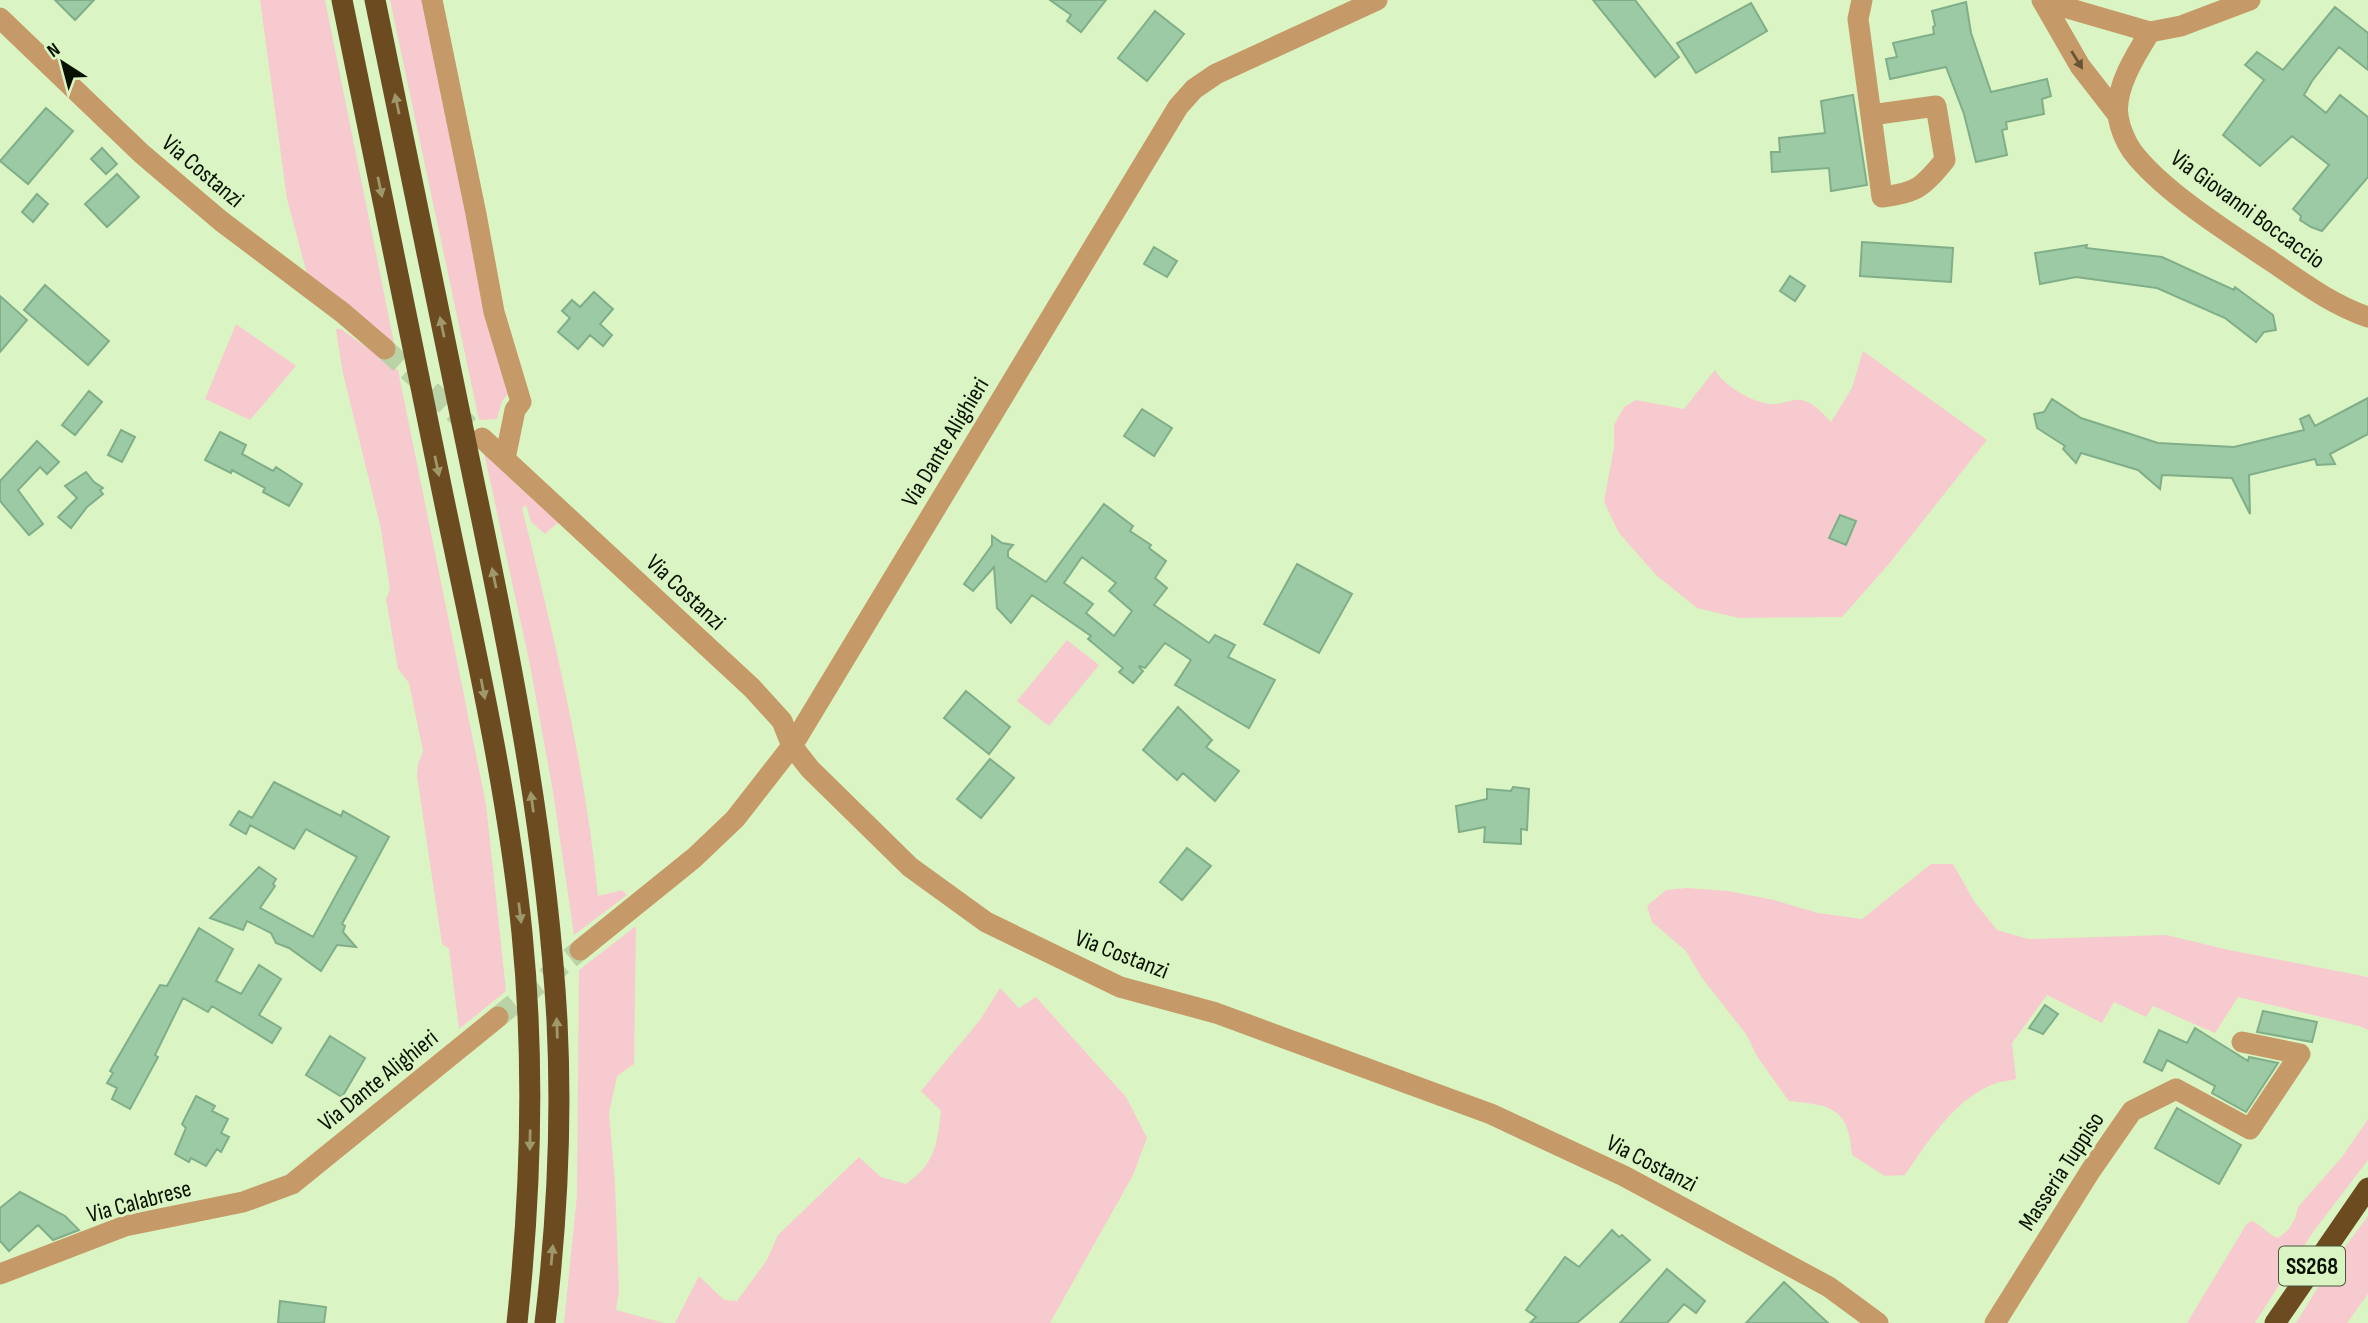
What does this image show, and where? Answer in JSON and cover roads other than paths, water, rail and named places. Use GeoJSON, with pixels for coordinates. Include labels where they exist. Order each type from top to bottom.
{"type":"FeatureCollection","features":[{"type":"Feature","properties":{"kind":"highway"},"geometry":{"type":"LineString","coordinates":[[342,0],[499,775],[522,934],[530,1046],[530,1142],[517,1323]]}},
{"type":"Feature","properties":{"kind":"highway"},"geometry":{"type":"LineString","coordinates":[[375,0],[456,394],[475,443],[548,912],[559,1076],[559,1133],[555,1224],[545,1323]]}},
{"type":"Feature","properties":{"kind":"highway","name":"SS268"},"geometry":{"type":"LineString","coordinates":[[2275,1323],[2368,1188]]}},
{"type":"Feature","properties":{"kind":"street"},"geometry":{"type":"LineString","coordinates":[[432,0],[477,215],[494,312],[521,402],[515,410],[505,460]]}},
{"type":"Feature","properties":{"kind":"street","name":"Via Dante Alighieri"},"geometry":{"type":"LineString","coordinates":[[580,950],[694,858],[736,819],[792,746],[1178,107],[1194,89],[1216,74],[1377,0]]}},
{"type":"Feature","properties":{"kind":"street"},"geometry":{"type":"LineString","coordinates":[[1862,0],[1858,19],[1882,197],[1908,194],[1929,179],[1945,160],[1936,106],[1871,115]]}},
{"type":"Feature","properties":{"kind":"street"},"geometry":{"type":"LineString","coordinates":[[2042,1],[2150,32],[2181,26],[2250,0]]}},
{"type":"Feature","properties":{"kind":"street","name":"Via Giovanni Boccaccio"},"geometry":{"type":"LineString","coordinates":[[2042,1],[2080,66],[2118,115],[2123,134],[2132,150],[2149,170],[2227,232],[2339,306],[2368,317]]}},
{"type":"Feature","properties":{"kind":"street","name":"Via Costanzi"},"geometry":{"type":"LineString","coordinates":[[0,18],[142,154],[222,221],[343,313],[385,349]]}},
{"type":"Feature","properties":{"kind":"street"},"geometry":{"type":"LineString","coordinates":[[2118,115],[2120,94],[2132,62],[2150,32]]}},
{"type":"Feature","properties":{"kind":"street","name":"Via Costanzi"},"geometry":{"type":"LineString","coordinates":[[475,443],[505,460],[752,688],[782,721],[792,746],[810,769],[910,867],[986,922],[1120,987],[1216,1013],[1491,1114],[1624,1176],[1829,1287],[1878,1323]]}},
{"type":"Feature","properties":{"kind":"street","name":"Via Dante Alighieri"},"geometry":{"type":"LineString","coordinates":[[292,1184],[498,1017]]}},
{"type":"Feature","properties":{"kind":"street","name":"Masseria Tuppiso"},"geometry":{"type":"LineString","coordinates":[[1995,1323],[2091,1170],[2132,1111],[2176,1089],[2250,1129],[2300,1054],[2242,1042]]}},
{"type":"Feature","properties":{"kind":"street","name":"Via Calabrese"},"geometry":{"type":"LineString","coordinates":[[0,1274],[125,1226],[243,1202],[292,1184]]}},
{"type":"Feature","properties":{"kind":"tunnel"},"geometry":{"type":"LineString","coordinates":[[385,349],[469,426]]}},
{"type":"Feature","properties":{"kind":"tunnel"},"geometry":{"type":"LineString","coordinates":[[498,1017],[580,950]]}}]}
